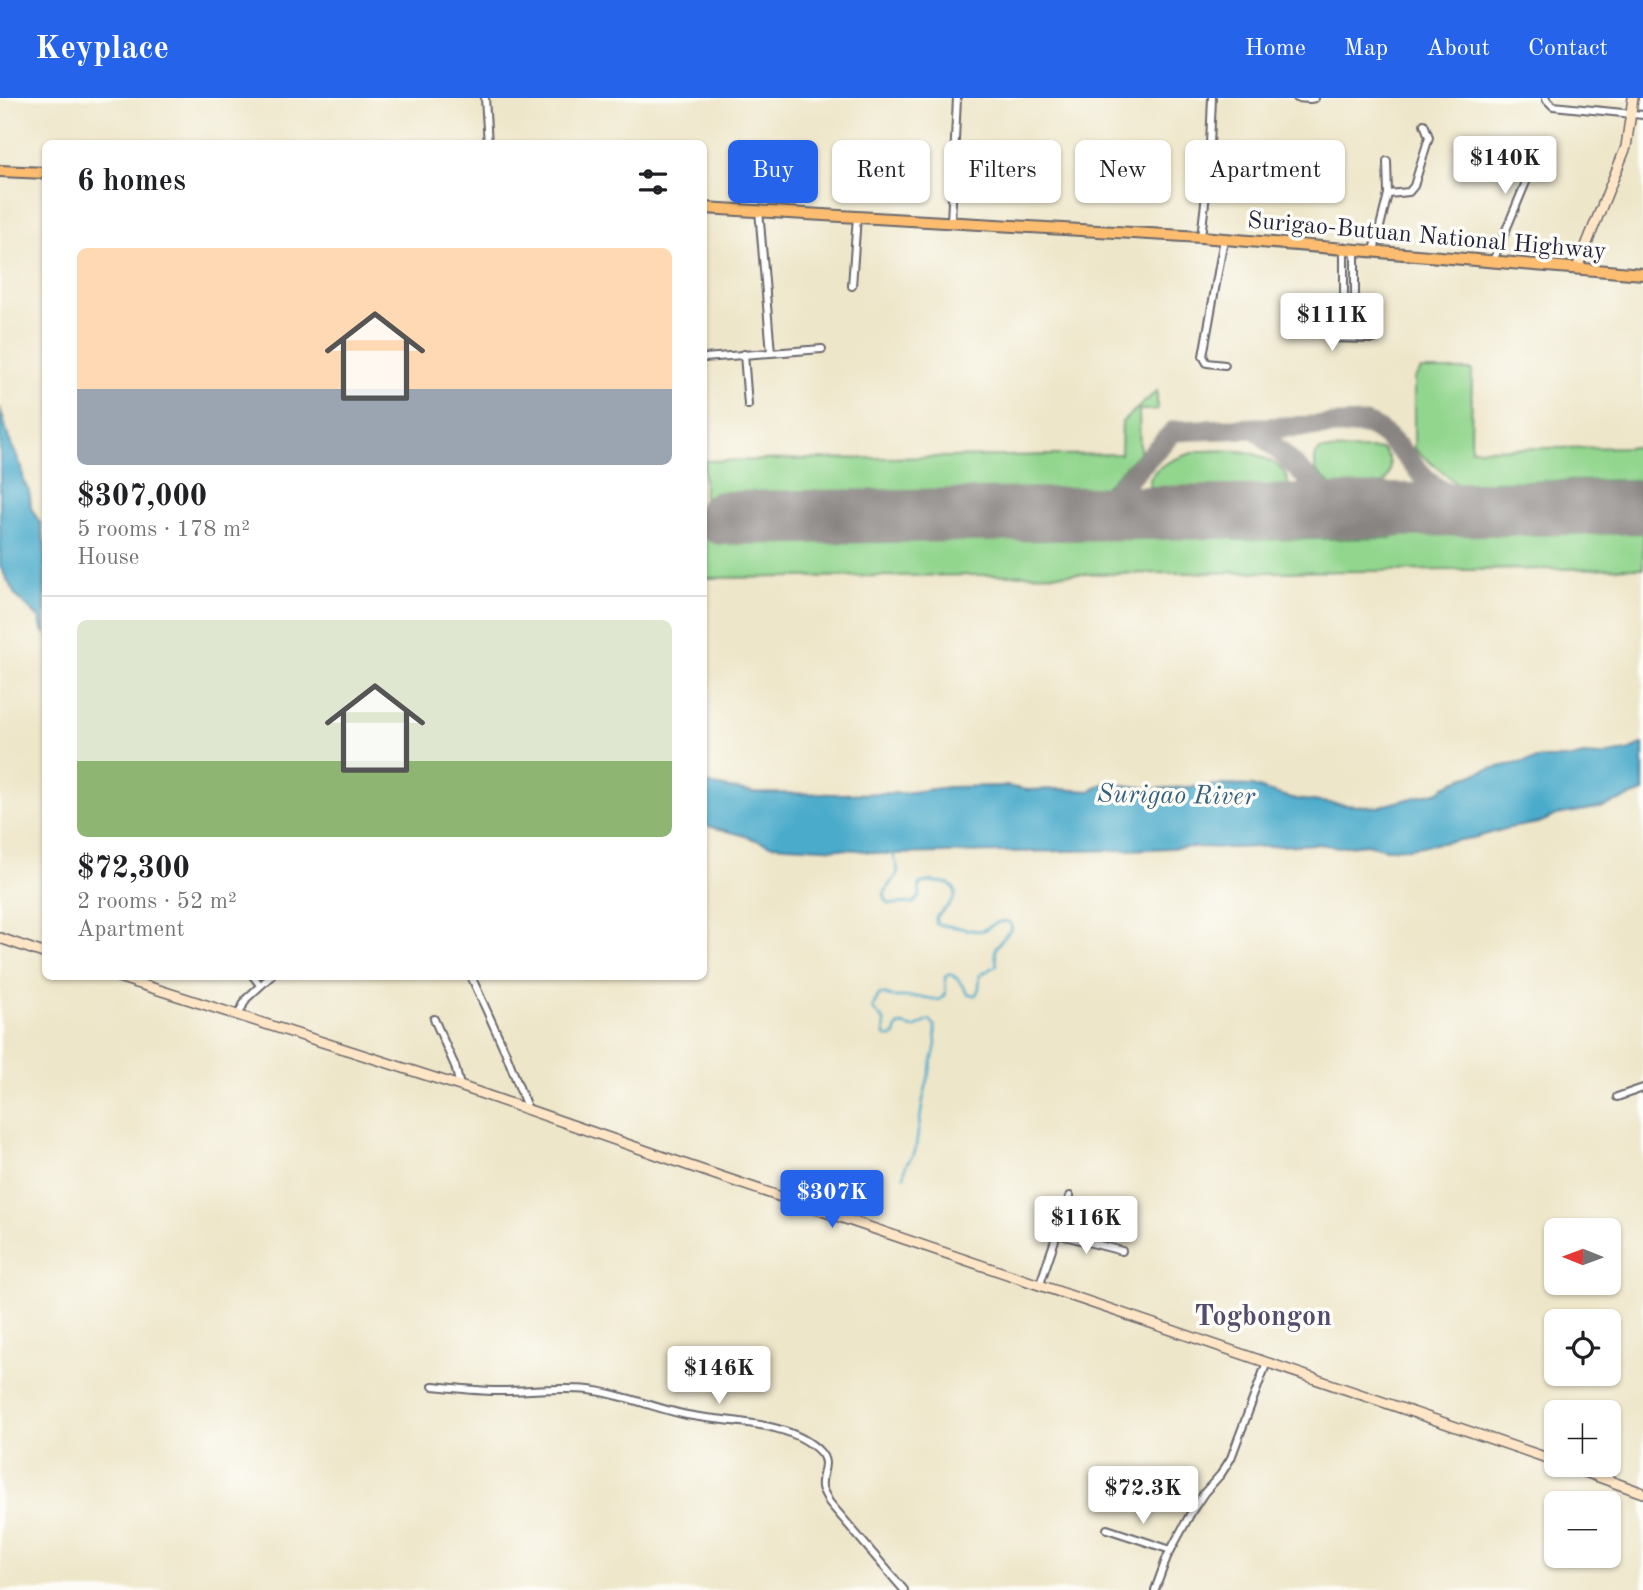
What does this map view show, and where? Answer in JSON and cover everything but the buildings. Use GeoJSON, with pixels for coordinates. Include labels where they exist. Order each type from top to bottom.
{"type":"FeatureCollection","features":[{"type":"Feature","properties":{"kind":"highway"},"geometry":{"type":"LineString","coordinates":[[0,171],[42,173]]}},
{"type":"Feature","properties":{"kind":"highway","name":"Surigao-Butuan National Highway"},"geometry":{"type":"LineString","coordinates":[[707,208],[1202,237],[1643,274]]}},
{"type":"Feature","properties":{"kind":"street"},"geometry":{"type":"LineString","coordinates":[[485,98],[488,140]]}},
{"type":"Feature","properties":{"kind":"street"},"geometry":{"type":"LineString","coordinates":[[951,222],[957,98]]}},
{"type":"Feature","properties":{"kind":"street"},"geometry":{"type":"LineString","coordinates":[[1202,237],[1212,98]]}},
{"type":"Feature","properties":{"kind":"street"},"geometry":{"type":"LineString","coordinates":[[1297,98],[1315,98]]}},
{"type":"Feature","properties":{"kind":"street"},"geometry":{"type":"LineString","coordinates":[[1546,98],[1553,106],[1643,115]]}},
{"type":"Feature","properties":{"kind":"street"},"geometry":{"type":"LineString","coordinates":[[1577,268],[1626,147],[1633,98]]}},
{"type":"Feature","properties":{"kind":"street"},"geometry":{"type":"LineString","coordinates":[[1388,194],[1412,190],[1429,137],[1424,124]]}},
{"type":"Feature","properties":{"kind":"street"},"geometry":{"type":"LineString","coordinates":[[1493,261],[1544,143]]}},
{"type":"Feature","properties":{"kind":"street"},"geometry":{"type":"LineString","coordinates":[[1374,251],[1388,194],[1387,162]]}},
{"type":"Feature","properties":{"kind":"street"},"geometry":{"type":"LineString","coordinates":[[759,211],[771,353]]}},
{"type":"Feature","properties":{"kind":"street"},"geometry":{"type":"LineString","coordinates":[[852,286],[857,216]]}},
{"type":"Feature","properties":{"kind":"street"},"geometry":{"type":"LineString","coordinates":[[1224,239],[1203,356],[1207,363],[1225,365]]}},
{"type":"Feature","properties":{"kind":"street"},"geometry":{"type":"LineString","coordinates":[[1345,305],[1350,249]]}},
{"type":"Feature","properties":{"kind":"street"},"geometry":{"type":"LineString","coordinates":[[1350,249],[1355,305]]}},
{"type":"Feature","properties":{"kind":"street"},"geometry":{"type":"LineString","coordinates":[[1355,305],[1374,305],[1374,339],[1335,340],[1329,335],[1329,307],[1355,305]]}},
{"type":"Feature","properties":{"kind":"street"},"geometry":{"type":"LineString","coordinates":[[707,358],[822,349]]}},
{"type":"Feature","properties":{"kind":"street"},"geometry":{"type":"LineString","coordinates":[[744,354],[748,405]]}},
{"type":"Feature","properties":{"kind":"street"},"geometry":{"type":"LineString","coordinates":[[0,938],[42,953]]}},
{"type":"Feature","properties":{"kind":"street"},"geometry":{"type":"LineString","coordinates":[[127,980],[460,1086],[1544,1457]]}},
{"type":"Feature","properties":{"kind":"street"},"geometry":{"type":"LineString","coordinates":[[256,980],[260,985]]}},
{"type":"Feature","properties":{"kind":"street"},"geometry":{"type":"LineString","coordinates":[[238,1016],[246,999],[266,980]]}},
{"type":"Feature","properties":{"kind":"street"},"geometry":{"type":"LineString","coordinates":[[473,980],[528,1110]]}},
{"type":"Feature","properties":{"kind":"street"},"geometry":{"type":"LineString","coordinates":[[435,1019],[455,1066],[460,1086]]}},
{"type":"Feature","properties":{"kind":"street"},"geometry":{"type":"LineString","coordinates":[[1617,1097],[1643,1088]]}},
{"type":"Feature","properties":{"kind":"street"},"geometry":{"type":"LineString","coordinates":[[1040,1284],[1070,1196]]}},
{"type":"Feature","properties":{"kind":"street"},"geometry":{"type":"LineString","coordinates":[[1057,1234],[1122,1251]]}},
{"type":"Feature","properties":{"kind":"street"},"geometry":{"type":"LineString","coordinates":[[1155,1590],[1171,1550],[1204,1493],[1231,1458],[1267,1362]]}},
{"type":"Feature","properties":{"kind":"street"},"geometry":{"type":"LineString","coordinates":[[433,1386],[482,1391],[551,1388],[590,1390],[628,1397],[685,1415],[755,1425],[797,1435],[823,1456],[826,1467],[822,1487],[829,1502],[904,1590]]}},
{"type":"Feature","properties":{"kind":"street"},"geometry":{"type":"LineString","coordinates":[[1599,1477],[1643,1493]]}},
{"type":"Feature","properties":{"kind":"street"},"geometry":{"type":"LineString","coordinates":[[1107,1529],[1171,1550]]}},
{"type":"Feature","properties":{"kind":"green space"},"geometry":{"type":"Polygon","coordinates":[[[1421,370],[1472,370],[1471,449],[1643,447],[1643,480],[1494,482],[1493,490],[1479,490],[1478,484],[1457,484],[1414,449],[1414,379],[1421,370]]]}},
{"type":"Feature","properties":{"kind":"green space"},"geometry":{"type":"Polygon","coordinates":[[[1157,391],[1157,410],[1139,410],[1140,452],[1098,494],[723,498],[723,540],[1234,534],[1234,540],[1391,538],[1392,529],[1495,527],[1496,535],[1643,533],[1643,568],[707,578],[707,461],[1121,454],[1122,422],[1157,391]]]}},
{"type":"Feature","properties":{"kind":"green space"},"geometry":{"type":"Polygon","coordinates":[[[1382,449],[1388,457],[1390,467],[1388,477],[1382,485],[1331,485],[1315,470],[1315,457],[1320,450],[1382,449]]]}},
{"type":"Feature","properties":{"kind":"green space"},"geometry":{"type":"Polygon","coordinates":[[[1199,451],[1238,451],[1262,457],[1278,466],[1287,479],[1288,486],[1234,487],[1234,492],[1151,491],[1151,476],[1164,464],[1199,451]]]}},
{"type":"Feature","properties":{"kind":"water"},"geometry":{"type":"Polygon","coordinates":[[[0,407],[9,439],[22,468],[31,508],[42,532],[42,628],[40,619],[15,595],[0,566],[0,407]]]}},
{"type":"Feature","properties":{"kind":"water","name":"Surigao River"},"geometry":{"type":"Polygon","coordinates":[[[1643,744],[1643,792],[1603,807],[1557,815],[1539,823],[1473,838],[1409,848],[1386,849],[1366,844],[1339,847],[1318,844],[883,854],[770,845],[707,826],[707,784],[754,793],[840,794],[1006,786],[1028,790],[1090,791],[1105,783],[1155,789],[1253,786],[1296,799],[1378,807],[1439,791],[1454,781],[1489,769],[1542,758],[1599,756],[1628,751],[1643,744]]]}},
{"type":"Feature","properties":{"kind":"waterway"},"geometry":{"type":"LineString","coordinates":[[892,852],[898,873],[884,895],[888,903],[914,903],[920,896],[919,884],[942,882],[952,887],[955,896],[936,917],[936,924],[978,931],[998,922],[1009,922],[1012,928],[996,947],[997,965],[980,975],[976,995],[969,995],[958,980],[949,974],[945,977],[945,993],[939,1000],[882,994],[872,1008],[884,1021],[885,1035],[888,1037],[892,1037],[898,1026],[902,1025],[914,1028],[930,1020],[935,1026],[936,1045],[923,1100],[915,1152],[906,1165],[904,1177]]}},
{"type":"Feature","properties":{"kind":"taxiway"},"geometry":{"type":"LineString","coordinates":[[1094,514],[1174,431],[1366,424],[1391,441],[1433,485],[1477,509]]}},
{"type":"Feature","properties":{"kind":"taxiway"},"geometry":{"type":"LineString","coordinates":[[1256,428],[1341,511]]}},
{"type":"Feature","properties":{"kind":"runway"},"geometry":{"type":"LineString","coordinates":[[722,518],[1643,507]]}},
{"type":"Feature","properties":{"kind":"district","name":"Togbongon"},"geometry":{"type":"Point","coordinates":[1263,1315]}}]}
